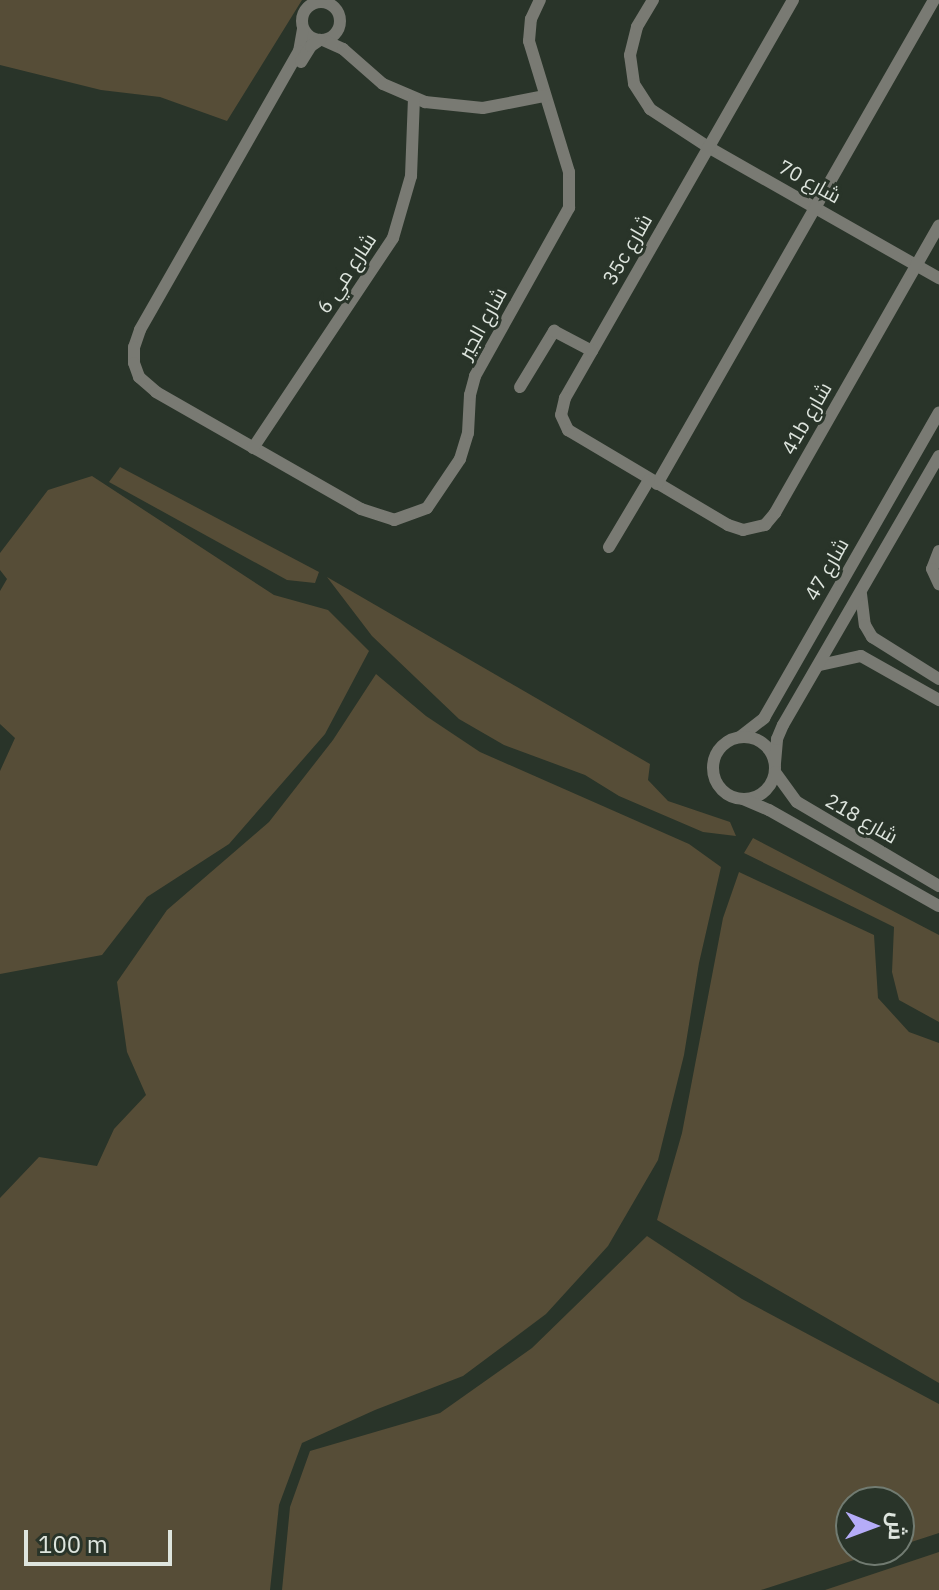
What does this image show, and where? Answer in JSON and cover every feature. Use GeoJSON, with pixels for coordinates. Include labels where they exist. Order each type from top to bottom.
{"type":"FeatureCollection","features":[{"type":"Feature","properties":{"kind":"street","name":"شارع الجير"},"geometry":{"type":"LineString","coordinates":[[303,29],[299,51],[136,338],[135,370],[156,392],[382,519],[417,514],[436,499],[463,451],[470,395],[479,367],[569,208],[571,181],[529,41],[531,19],[540,0]]}},
{"type":"Feature","properties":{"kind":"street","name":"شارع 70"},"geometry":{"type":"LineString","coordinates":[[653,0],[632,41],[630,70],[641,97],[661,118],[939,278]]}},
{"type":"Feature","properties":{"kind":"street","name":"35c شارع"},"geometry":{"type":"LineString","coordinates":[[653,482],[574,436],[563,423],[565,398],[793,0]]}},
{"type":"Feature","properties":{"kind":"street"},"geometry":{"type":"LineString","coordinates":[[609,547],[653,482],[934,0]]}},
{"type":"Feature","properties":{"kind":"street"},"geometry":{"type":"LineString","coordinates":[[347,52],[339,12],[320,1],[303,14],[303,29],[347,52],[373,77],[414,98],[440,105],[483,108],[545,96]]}},
{"type":"Feature","properties":{"kind":"street"},"geometry":{"type":"LineString","coordinates":[[156,392],[143,366],[144,339],[306,53],[321,40],[332,36],[339,12]]}},
{"type":"Feature","properties":{"kind":"street","name":"شارع مي 6"},"geometry":{"type":"LineString","coordinates":[[253,448],[393,238],[411,176],[414,98]]}},
{"type":"Feature","properties":{"kind":"street","name":"41b شارع"},"geometry":{"type":"LineString","coordinates":[[653,482],[735,528],[750,530],[765,525],[775,513],[939,225]]}},
{"type":"Feature","properties":{"kind":"street"},"geometry":{"type":"LineString","coordinates":[[520,387],[554,331],[592,351]]}},
{"type":"Feature","properties":{"kind":"street","name":"شارع 47"},"geometry":{"type":"LineString","coordinates":[[740,737],[764,718],[939,413]]}},
{"type":"Feature","properties":{"kind":"street"},"geometry":{"type":"LineString","coordinates":[[743,799],[752,799],[768,789],[775,768],[779,732],[939,456]]}},
{"type":"Feature","properties":{"kind":"street"},"geometry":{"type":"LineString","coordinates":[[939,551],[932,569],[939,584]]}},
{"type":"Feature","properties":{"kind":"street"},"geometry":{"type":"LineString","coordinates":[[861,594],[865,625],[872,637],[939,679]]}},
{"type":"Feature","properties":{"kind":"street"},"geometry":{"type":"LineString","coordinates":[[820,665],[861,656],[939,700]]}},
{"type":"Feature","properties":{"kind":"street"},"geometry":{"type":"LineString","coordinates":[[775,768],[766,745],[754,738],[740,737],[724,745],[713,769],[726,793],[769,810],[939,906]]}},
{"type":"Feature","properties":{"kind":"street","name":"شارع 218"},"geometry":{"type":"LineString","coordinates":[[775,768],[797,802],[939,886]]}},
{"type":"Feature","properties":{"kind":"shaded area"},"geometry":{"type":"Polygon","coordinates":[[[0,0],[302,0],[227,121],[160,97],[101,90],[0,65],[0,0]]]}},
{"type":"Feature","properties":{"kind":"shaded area"},"geometry":{"type":"Polygon","coordinates":[[[120,467],[319,572],[315,583],[287,580],[109,482],[120,467]]]}},
{"type":"Feature","properties":{"kind":"shaded area"},"geometry":{"type":"Polygon","coordinates":[[[92,476],[274,595],[328,610],[369,651],[325,734],[229,844],[147,897],[102,955],[0,974],[0,771],[15,738],[0,724],[0,591],[7,579],[0,570],[0,553],[48,490],[92,476]]]}},
{"type":"Feature","properties":{"kind":"shaded area"},"geometry":{"type":"Polygon","coordinates":[[[327,577],[650,764],[648,780],[668,801],[730,822],[736,836],[703,832],[619,796],[585,775],[504,745],[459,719],[372,636],[327,577]]]}},
{"type":"Feature","properties":{"kind":"shaded area"},"geometry":{"type":"Polygon","coordinates":[[[376,674],[426,716],[480,752],[689,844],[721,867],[699,963],[684,1055],[658,1160],[608,1246],[546,1314],[463,1376],[375,1410],[302,1443],[279,1505],[270,1590],[0,1590],[0,1198],[39,1157],[97,1166],[114,1129],[146,1095],[127,1052],[117,982],[167,910],[269,822],[333,740],[376,674]]]}},
{"type":"Feature","properties":{"kind":"shaded area"},"geometry":{"type":"Polygon","coordinates":[[[753,838],[939,935],[939,1022],[899,1000],[892,972],[894,927],[744,853],[753,838]]]}},
{"type":"Feature","properties":{"kind":"shaded area"},"geometry":{"type":"Polygon","coordinates":[[[739,872],[874,935],[878,998],[909,1032],[939,1043],[939,1383],[657,1220],[682,1133],[723,918],[739,872]]]}},
{"type":"Feature","properties":{"kind":"shaded area"},"geometry":{"type":"Polygon","coordinates":[[[647,1236],[742,1299],[939,1404],[939,1533],[915,1541],[915,1486],[835,1486],[835,1566],[761,1590],[282,1590],[290,1507],[310,1451],[440,1413],[532,1348],[647,1236]]]}},
{"type":"Feature","properties":{"kind":"shaded area"},"geometry":{"type":"Polygon","coordinates":[[[939,1552],[939,1590],[825,1590],[897,1566],[915,1566],[915,1560],[939,1552]]]}}]}
